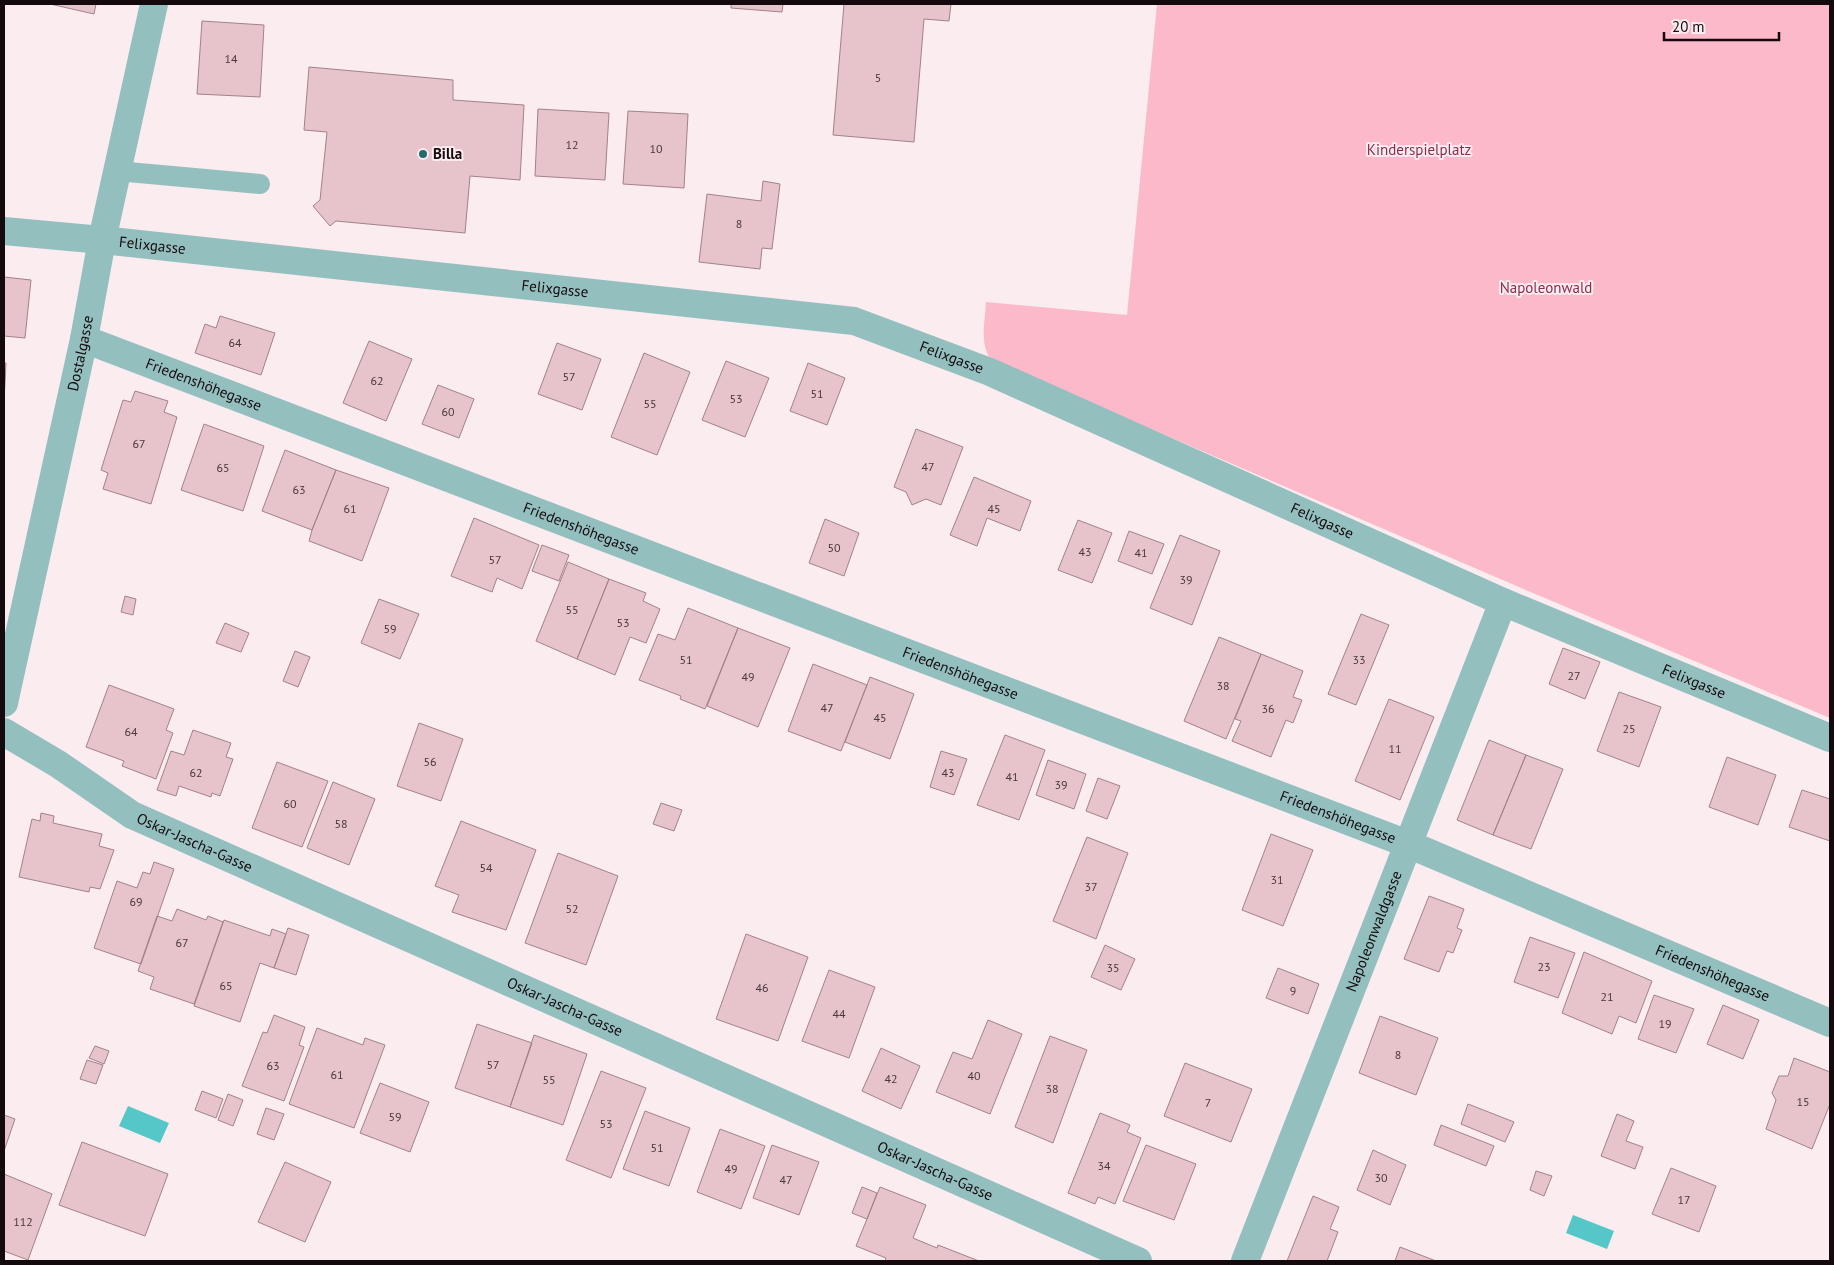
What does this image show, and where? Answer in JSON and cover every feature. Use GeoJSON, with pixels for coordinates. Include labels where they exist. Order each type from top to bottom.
{"type":"FeatureCollection","features":[{"type":"Feature","properties":{"kind":"street","name":"Dostalgasse"},"geometry":{"type":"LineString","coordinates":[[4,703],[84,339],[102,240],[154,4]]}},
{"type":"Feature","properties":{"kind":"street","name":"Felixgasse"},"geometry":{"type":"LineString","coordinates":[[4,231],[854,321],[990,372],[1503,602],[1830,738]]}},
{"type":"Feature","properties":{"kind":"street","name":"Friedenshöhegasse"},"geometry":{"type":"LineString","coordinates":[[84,339],[1408,844],[1830,1023]]}},
{"type":"Feature","properties":{"kind":"street","name":"Napoleonwaldgasse"},"geometry":{"type":"LineString","coordinates":[[1245,1261],[1503,602]]}},
{"type":"Feature","properties":{"kind":"street","name":"Oskar-Jascha-Gasse"},"geometry":{"type":"LineString","coordinates":[[4,732],[58,764],[132,816],[1138,1261]]}},
{"type":"Feature","properties":{"kind":"lane"},"geometry":{"type":"LineString","coordinates":[[117,171],[260,184]]}},
{"type":"Feature","properties":{"kind":"green space","name":"Napoleonwald"},"geometry":{"type":"Polygon","coordinates":[[[1157,4],[1830,4],[1830,718],[992,361],[985,348],[984,341],[986,302],[1127,315],[1157,4]]]}},
{"type":"Feature","properties":{"kind":"water"},"geometry":{"type":"Polygon","coordinates":[[[128,1106],[169,1123],[160,1143],[119,1126],[128,1106]]]}},
{"type":"Feature","properties":{"kind":"water"},"geometry":{"type":"Polygon","coordinates":[[[1573,1215],[1614,1231],[1607,1249],[1566,1233],[1573,1215]]]}},
{"type":"Feature","properties":{"kind":"building"},"geometry":{"type":"Polygon","coordinates":[[[50,4],[96,4],[94,14],[50,4]]]}},
{"type":"Feature","properties":{"kind":"building"},"geometry":{"type":"Polygon","coordinates":[[[731,4],[783,4],[782,12],[731,8],[731,4]]]}},
{"type":"Feature","properties":{"kind":"building"},"geometry":{"type":"Polygon","coordinates":[[[844,4],[951,4],[949,21],[924,19],[914,142],[833,135],[844,4]]]}},
{"type":"Feature","properties":{"kind":"building"},"geometry":{"type":"Polygon","coordinates":[[[202,21],[264,25],[260,97],[197,94],[202,21]]]}},
{"type":"Feature","properties":{"kind":"building","name":"Billa"},"geometry":{"type":"Polygon","coordinates":[[[309,67],[453,80],[453,100],[524,105],[520,180],[470,176],[465,233],[336,221],[330,226],[313,206],[320,200],[327,132],[304,130],[309,67]]]}},
{"type":"Feature","properties":{"kind":"building"},"geometry":{"type":"Polygon","coordinates":[[[538,109],[609,113],[605,180],[535,176],[538,109]]]}},
{"type":"Feature","properties":{"kind":"building"},"geometry":{"type":"Polygon","coordinates":[[[628,111],[688,114],[684,188],[623,184],[628,111]]]}},
{"type":"Feature","properties":{"kind":"building"},"geometry":{"type":"Polygon","coordinates":[[[763,181],[780,184],[772,249],[762,248],[760,269],[699,262],[707,194],[761,201],[763,181]]]}},
{"type":"Feature","properties":{"kind":"building"},"geometry":{"type":"Polygon","coordinates":[[[4,277],[31,280],[25,338],[4,336],[4,277]]]}},
{"type":"Feature","properties":{"kind":"building"},"geometry":{"type":"Polygon","coordinates":[[[220,316],[275,333],[261,375],[195,353],[205,324],[216,328],[220,316]]]}},
{"type":"Feature","properties":{"kind":"building"},"geometry":{"type":"Polygon","coordinates":[[[369,341],[412,359],[386,421],[343,403],[369,341]]]}},
{"type":"Feature","properties":{"kind":"building"},"geometry":{"type":"Polygon","coordinates":[[[557,343],[601,359],[582,410],[538,394],[557,343]]]}},
{"type":"Feature","properties":{"kind":"building"},"geometry":{"type":"Polygon","coordinates":[[[644,353],[690,372],[657,455],[611,437],[644,353]]]}},
{"type":"Feature","properties":{"kind":"building"},"geometry":{"type":"Polygon","coordinates":[[[726,361],[769,378],[745,437],[702,420],[726,361]]]}},
{"type":"Feature","properties":{"kind":"building"},"geometry":{"type":"Polygon","coordinates":[[[4,363],[6,363],[4,402],[4,363]]]}},
{"type":"Feature","properties":{"kind":"building"},"geometry":{"type":"Polygon","coordinates":[[[808,363],[845,378],[827,425],[790,411],[808,363]]]}},
{"type":"Feature","properties":{"kind":"building"},"geometry":{"type":"Polygon","coordinates":[[[438,385],[474,399],[459,438],[422,424],[438,385]]]}},
{"type":"Feature","properties":{"kind":"building"},"geometry":{"type":"Polygon","coordinates":[[[135,391],[168,401],[164,412],[177,417],[151,504],[103,489],[108,473],[101,470],[123,400],[131,402],[135,391]]]}},
{"type":"Feature","properties":{"kind":"building"},"geometry":{"type":"Polygon","coordinates":[[[204,424],[264,446],[243,511],[181,490],[204,424]]]}},
{"type":"Feature","properties":{"kind":"building"},"geometry":{"type":"Polygon","coordinates":[[[916,429],[963,447],[941,505],[926,499],[912,505],[906,492],[894,487],[916,429]]]}},
{"type":"Feature","properties":{"kind":"building"},"geometry":{"type":"Polygon","coordinates":[[[285,450],[336,470],[312,530],[262,511],[285,450]]]}},
{"type":"Feature","properties":{"kind":"building"},"geometry":{"type":"Polygon","coordinates":[[[336,470],[389,488],[362,561],[309,541],[336,470]]]}},
{"type":"Feature","properties":{"kind":"building"},"geometry":{"type":"Polygon","coordinates":[[[974,477],[1031,501],[1020,531],[987,518],[977,546],[950,535],[974,477]]]}},
{"type":"Feature","properties":{"kind":"building"},"geometry":{"type":"Polygon","coordinates":[[[474,518],[539,545],[522,589],[497,578],[492,592],[451,576],[474,518]]]}},
{"type":"Feature","properties":{"kind":"building"},"geometry":{"type":"Polygon","coordinates":[[[825,519],[859,533],[844,576],[809,563],[825,519]]]}},
{"type":"Feature","properties":{"kind":"building"},"geometry":{"type":"Polygon","coordinates":[[[1078,520],[1112,533],[1092,583],[1058,570],[1078,520]]]}},
{"type":"Feature","properties":{"kind":"building"},"geometry":{"type":"Polygon","coordinates":[[[1129,531],[1164,544],[1152,574],[1118,561],[1129,531]]]}},
{"type":"Feature","properties":{"kind":"building"},"geometry":{"type":"Polygon","coordinates":[[[1180,535],[1220,551],[1192,625],[1150,608],[1180,535]]]}},
{"type":"Feature","properties":{"kind":"building"},"geometry":{"type":"Polygon","coordinates":[[[542,545],[569,555],[559,581],[532,571],[542,545]]]}},
{"type":"Feature","properties":{"kind":"building"},"geometry":{"type":"Polygon","coordinates":[[[568,562],[609,579],[577,659],[536,641],[568,562]]]}},
{"type":"Feature","properties":{"kind":"building"},"geometry":{"type":"Polygon","coordinates":[[[609,579],[646,593],[643,601],[660,609],[646,643],[630,637],[615,675],[577,659],[609,579]]]}},
{"type":"Feature","properties":{"kind":"building"},"geometry":{"type":"Polygon","coordinates":[[[125,596],[136,599],[133,615],[121,612],[125,596]]]}},
{"type":"Feature","properties":{"kind":"building"},"geometry":{"type":"Polygon","coordinates":[[[379,599],[419,614],[400,659],[361,643],[379,599]]]}},
{"type":"Feature","properties":{"kind":"building"},"geometry":{"type":"Polygon","coordinates":[[[688,608],[738,628],[705,709],[680,699],[681,696],[639,680],[658,634],[675,640],[688,608]]]}},
{"type":"Feature","properties":{"kind":"building"},"geometry":{"type":"Polygon","coordinates":[[[1361,614],[1389,625],[1356,705],[1328,694],[1361,614]]]}},
{"type":"Feature","properties":{"kind":"building"},"geometry":{"type":"Polygon","coordinates":[[[225,623],[249,633],[241,652],[216,643],[225,623]]]}},
{"type":"Feature","properties":{"kind":"building"},"geometry":{"type":"Polygon","coordinates":[[[738,628],[790,648],[758,727],[707,706],[738,628]]]}},
{"type":"Feature","properties":{"kind":"building"},"geometry":{"type":"Polygon","coordinates":[[[1219,637],[1261,654],[1226,739],[1184,721],[1219,637]]]}},
{"type":"Feature","properties":{"kind":"building"},"geometry":{"type":"Polygon","coordinates":[[[1563,648],[1600,662],[1585,699],[1549,684],[1563,648]]]}},
{"type":"Feature","properties":{"kind":"building"},"geometry":{"type":"Polygon","coordinates":[[[295,651],[310,657],[298,687],[283,681],[295,651]]]}},
{"type":"Feature","properties":{"kind":"building"},"geometry":{"type":"Polygon","coordinates":[[[1261,654],[1303,671],[1293,697],[1302,700],[1293,723],[1286,720],[1271,757],[1232,741],[1241,721],[1235,719],[1261,654]]]}},
{"type":"Feature","properties":{"kind":"building"},"geometry":{"type":"Polygon","coordinates":[[[813,664],[867,685],[841,751],[788,731],[813,664]]]}},
{"type":"Feature","properties":{"kind":"building"},"geometry":{"type":"Polygon","coordinates":[[[870,677],[914,694],[890,759],[845,742],[870,677]]]}},
{"type":"Feature","properties":{"kind":"building"},"geometry":{"type":"Polygon","coordinates":[[[109,685],[174,709],[166,730],[173,733],[156,779],[122,766],[124,761],[86,747],[109,685]]]}},
{"type":"Feature","properties":{"kind":"building"},"geometry":{"type":"Polygon","coordinates":[[[1619,692],[1661,707],[1639,767],[1597,751],[1619,692]]]}},
{"type":"Feature","properties":{"kind":"building"},"geometry":{"type":"Polygon","coordinates":[[[1389,699],[1434,717],[1400,800],[1355,781],[1389,699]]]}},
{"type":"Feature","properties":{"kind":"building"},"geometry":{"type":"Polygon","coordinates":[[[419,723],[463,739],[441,801],[397,786],[419,723]]]}},
{"type":"Feature","properties":{"kind":"building"},"geometry":{"type":"Polygon","coordinates":[[[193,730],[231,743],[226,757],[233,759],[220,796],[212,793],[211,797],[179,786],[176,796],[157,790],[171,751],[184,755],[193,730]]]}},
{"type":"Feature","properties":{"kind":"building"},"geometry":{"type":"Polygon","coordinates":[[[1005,735],[1045,750],[1019,820],[977,805],[1005,735]]]}},
{"type":"Feature","properties":{"kind":"building"},"geometry":{"type":"Polygon","coordinates":[[[1489,740],[1526,755],[1493,835],[1457,820],[1489,740]]]}},
{"type":"Feature","properties":{"kind":"building"},"geometry":{"type":"Polygon","coordinates":[[[941,751],[967,759],[954,795],[930,787],[941,751]]]}},
{"type":"Feature","properties":{"kind":"building"},"geometry":{"type":"Polygon","coordinates":[[[1526,755],[1563,769],[1531,849],[1493,835],[1526,755]]]}},
{"type":"Feature","properties":{"kind":"building"},"geometry":{"type":"Polygon","coordinates":[[[1727,757],[1776,775],[1758,825],[1709,807],[1727,757]]]}},
{"type":"Feature","properties":{"kind":"building"},"geometry":{"type":"Polygon","coordinates":[[[1048,760],[1086,774],[1074,809],[1036,795],[1048,760]]]}},
{"type":"Feature","properties":{"kind":"building"},"geometry":{"type":"Polygon","coordinates":[[[277,762],[328,781],[302,847],[252,828],[277,762]]]}},
{"type":"Feature","properties":{"kind":"building"},"geometry":{"type":"Polygon","coordinates":[[[1098,778],[1120,786],[1107,819],[1086,811],[1098,778]]]}},
{"type":"Feature","properties":{"kind":"building"},"geometry":{"type":"Polygon","coordinates":[[[333,782],[375,799],[349,865],[307,848],[333,782]]]}},
{"type":"Feature","properties":{"kind":"building"},"geometry":{"type":"Polygon","coordinates":[[[1802,790],[1830,799],[1830,841],[1789,827],[1802,790]]]}},
{"type":"Feature","properties":{"kind":"building"},"geometry":{"type":"Polygon","coordinates":[[[661,803],[682,810],[674,831],[653,824],[661,803]]]}},
{"type":"Feature","properties":{"kind":"building"},"geometry":{"type":"Polygon","coordinates":[[[41,813],[54,816],[53,823],[102,834],[99,846],[114,850],[100,889],[90,887],[89,892],[19,877],[32,819],[40,821],[41,813]]]}},
{"type":"Feature","properties":{"kind":"building"},"geometry":{"type":"Polygon","coordinates":[[[461,821],[536,850],[506,930],[452,912],[459,895],[435,886],[461,821]]]}},
{"type":"Feature","properties":{"kind":"building"},"geometry":{"type":"Polygon","coordinates":[[[1271,834],[1313,850],[1283,926],[1242,910],[1271,834]]]}},
{"type":"Feature","properties":{"kind":"building"},"geometry":{"type":"Polygon","coordinates":[[[1087,837],[1128,853],[1096,939],[1053,921],[1087,837]]]}},
{"type":"Feature","properties":{"kind":"building"},"geometry":{"type":"Polygon","coordinates":[[[558,853],[618,876],[586,965],[525,943],[558,853]]]}},
{"type":"Feature","properties":{"kind":"building"},"geometry":{"type":"Polygon","coordinates":[[[154,862],[174,869],[141,964],[94,948],[117,881],[137,888],[143,872],[150,874],[154,862]]]}},
{"type":"Feature","properties":{"kind":"building"},"geometry":{"type":"Polygon","coordinates":[[[1429,896],[1464,909],[1457,928],[1462,930],[1453,953],[1447,951],[1439,972],[1404,959],[1429,896]]]}},
{"type":"Feature","properties":{"kind":"building"},"geometry":{"type":"Polygon","coordinates":[[[177,909],[206,920],[208,916],[223,922],[194,1004],[150,989],[154,977],[138,971],[157,916],[172,921],[177,909]]]}},
{"type":"Feature","properties":{"kind":"building"},"geometry":{"type":"Polygon","coordinates":[[[224,920],[270,936],[272,929],[286,934],[274,968],[260,963],[240,1022],[194,1006],[224,920]]]}},
{"type":"Feature","properties":{"kind":"building"},"geometry":{"type":"Polygon","coordinates":[[[288,928],[309,935],[296,975],[274,968],[288,928]]]}},
{"type":"Feature","properties":{"kind":"building"},"geometry":{"type":"Polygon","coordinates":[[[746,934],[808,957],[778,1041],[716,1019],[746,934]]]}},
{"type":"Feature","properties":{"kind":"building"},"geometry":{"type":"Polygon","coordinates":[[[1530,937],[1575,953],[1558,998],[1514,982],[1530,937]]]}},
{"type":"Feature","properties":{"kind":"building"},"geometry":{"type":"Polygon","coordinates":[[[1105,945],[1135,959],[1121,990],[1091,977],[1105,945]]]}},
{"type":"Feature","properties":{"kind":"building"},"geometry":{"type":"Polygon","coordinates":[[[1584,952],[1652,981],[1636,1023],[1619,1016],[1612,1034],[1562,1013],[1584,952]]]}},
{"type":"Feature","properties":{"kind":"building"},"geometry":{"type":"Polygon","coordinates":[[[1278,968],[1319,984],[1308,1014],[1266,998],[1278,968]]]}},
{"type":"Feature","properties":{"kind":"building"},"geometry":{"type":"Polygon","coordinates":[[[829,970],[875,987],[849,1058],[802,1041],[829,970]]]}},
{"type":"Feature","properties":{"kind":"building"},"geometry":{"type":"Polygon","coordinates":[[[1654,995],[1694,1009],[1676,1053],[1638,1039],[1654,995]]]}},
{"type":"Feature","properties":{"kind":"building"},"geometry":{"type":"Polygon","coordinates":[[[1723,1005],[1759,1020],[1743,1059],[1707,1044],[1723,1005]]]}},
{"type":"Feature","properties":{"kind":"building"},"geometry":{"type":"Polygon","coordinates":[[[274,1015],[305,1027],[299,1045],[304,1047],[284,1101],[242,1086],[263,1032],[267,1033],[274,1015]]]}},
{"type":"Feature","properties":{"kind":"building"},"geometry":{"type":"Polygon","coordinates":[[[1380,1016],[1438,1038],[1416,1095],[1359,1073],[1380,1016]]]}},
{"type":"Feature","properties":{"kind":"building"},"geometry":{"type":"Polygon","coordinates":[[[988,1020],[1022,1034],[990,1114],[936,1092],[953,1052],[972,1059],[988,1020]]]}},
{"type":"Feature","properties":{"kind":"building"},"geometry":{"type":"Polygon","coordinates":[[[477,1024],[532,1043],[510,1107],[455,1088],[477,1024]]]}},
{"type":"Feature","properties":{"kind":"building"},"geometry":{"type":"Polygon","coordinates":[[[317,1028],[363,1045],[365,1038],[385,1045],[354,1128],[289,1104],[317,1028]]]}},
{"type":"Feature","properties":{"kind":"building"},"geometry":{"type":"Polygon","coordinates":[[[534,1035],[587,1054],[563,1125],[510,1107],[534,1035]]]}},
{"type":"Feature","properties":{"kind":"building"},"geometry":{"type":"Polygon","coordinates":[[[1050,1036],[1087,1050],[1053,1143],[1015,1127],[1050,1036]]]}},
{"type":"Feature","properties":{"kind":"building"},"geometry":{"type":"Polygon","coordinates":[[[95,1046],[109,1051],[104,1064],[89,1058],[95,1046]]]}},
{"type":"Feature","properties":{"kind":"building"},"geometry":{"type":"Polygon","coordinates":[[[881,1048],[920,1066],[901,1109],[862,1091],[881,1048]]]}},
{"type":"Feature","properties":{"kind":"building"},"geometry":{"type":"Polygon","coordinates":[[[1794,1058],[1830,1072],[1830,1104],[1812,1149],[1766,1129],[1776,1100],[1772,1093],[1779,1076],[1788,1076],[1794,1058]]]}},
{"type":"Feature","properties":{"kind":"building"},"geometry":{"type":"Polygon","coordinates":[[[87,1060],[103,1065],[96,1084],[80,1079],[87,1060]]]}},
{"type":"Feature","properties":{"kind":"building"},"geometry":{"type":"Polygon","coordinates":[[[1185,1063],[1252,1089],[1231,1142],[1164,1116],[1185,1063]]]}},
{"type":"Feature","properties":{"kind":"building"},"geometry":{"type":"Polygon","coordinates":[[[601,1071],[646,1088],[611,1178],[566,1160],[601,1071]]]}},
{"type":"Feature","properties":{"kind":"building"},"geometry":{"type":"Polygon","coordinates":[[[380,1083],[429,1102],[410,1152],[360,1133],[380,1083]]]}},
{"type":"Feature","properties":{"kind":"building"},"geometry":{"type":"Polygon","coordinates":[[[202,1091],[223,1099],[216,1118],[195,1110],[202,1091]]]}},
{"type":"Feature","properties":{"kind":"building"},"geometry":{"type":"Polygon","coordinates":[[[228,1094],[243,1100],[233,1126],[218,1120],[228,1094]]]}},
{"type":"Feature","properties":{"kind":"building"},"geometry":{"type":"Polygon","coordinates":[[[1468,1104],[1514,1122],[1505,1142],[1461,1124],[1468,1104]]]}},
{"type":"Feature","properties":{"kind":"building"},"geometry":{"type":"Polygon","coordinates":[[[266,1108],[284,1114],[274,1140],[257,1134],[266,1108]]]}},
{"type":"Feature","properties":{"kind":"building"},"geometry":{"type":"Polygon","coordinates":[[[645,1111],[690,1128],[669,1186],[623,1169],[645,1111]]]}},
{"type":"Feature","properties":{"kind":"building"},"geometry":{"type":"Polygon","coordinates":[[[1100,1113],[1130,1125],[1127,1132],[1141,1138],[1115,1204],[1098,1197],[1095,1204],[1068,1193],[1100,1113]]]}},
{"type":"Feature","properties":{"kind":"building"},"geometry":{"type":"Polygon","coordinates":[[[1617,1114],[1634,1121],[1626,1141],[1643,1147],[1635,1169],[1601,1156],[1617,1114]]]}},
{"type":"Feature","properties":{"kind":"building"},"geometry":{"type":"Polygon","coordinates":[[[4,1115],[15,1119],[4,1151],[4,1115]]]}},
{"type":"Feature","properties":{"kind":"building"},"geometry":{"type":"Polygon","coordinates":[[[1441,1125],[1494,1146],[1486,1166],[1434,1145],[1441,1125]]]}},
{"type":"Feature","properties":{"kind":"building"},"geometry":{"type":"Polygon","coordinates":[[[720,1129],[765,1146],[741,1209],[697,1192],[720,1129]]]}},
{"type":"Feature","properties":{"kind":"building"},"geometry":{"type":"Polygon","coordinates":[[[82,1142],[168,1174],[145,1236],[59,1205],[82,1142]]]}},
{"type":"Feature","properties":{"kind":"building"},"geometry":{"type":"Polygon","coordinates":[[[772,1145],[819,1162],[799,1215],[753,1198],[772,1145]]]}},
{"type":"Feature","properties":{"kind":"building"},"geometry":{"type":"Polygon","coordinates":[[[1146,1145],[1196,1164],[1174,1220],[1123,1201],[1146,1145]]]}},
{"type":"Feature","properties":{"kind":"building"},"geometry":{"type":"Polygon","coordinates":[[[1373,1150],[1406,1165],[1390,1205],[1357,1190],[1373,1150]]]}},
{"type":"Feature","properties":{"kind":"building"},"geometry":{"type":"Polygon","coordinates":[[[285,1162],[331,1182],[305,1242],[258,1222],[285,1162]]]}},
{"type":"Feature","properties":{"kind":"building"},"geometry":{"type":"Polygon","coordinates":[[[1671,1168],[1716,1186],[1699,1232],[1652,1214],[1671,1168]]]}},
{"type":"Feature","properties":{"kind":"building"},"geometry":{"type":"Polygon","coordinates":[[[1536,1171],[1552,1176],[1544,1196],[1530,1190],[1536,1171]]]}},
{"type":"Feature","properties":{"kind":"building"},"geometry":{"type":"Polygon","coordinates":[[[4,1174],[52,1194],[28,1260],[4,1251],[4,1174]]]}},
{"type":"Feature","properties":{"kind":"building"},"geometry":{"type":"Polygon","coordinates":[[[862,1187],[877,1193],[867,1219],[852,1213],[862,1187]]]}},
{"type":"Feature","properties":{"kind":"building"},"geometry":{"type":"Polygon","coordinates":[[[880,1187],[926,1205],[913,1238],[937,1248],[938,1245],[979,1261],[885,1261],[886,1258],[856,1246],[880,1187]]]}},
{"type":"Feature","properties":{"kind":"building"},"geometry":{"type":"Polygon","coordinates":[[[1313,1196],[1339,1207],[1330,1229],[1338,1232],[1327,1261],[1287,1261],[1313,1196]]]}},
{"type":"Feature","properties":{"kind":"building"},"geometry":{"type":"Polygon","coordinates":[[[1400,1247],[1436,1261],[1395,1261],[1400,1247]]]}},
{"type":"Feature","properties":{"kind":"place","name":"Billa"},"geometry":{"type":"Point","coordinates":[423,154]}},
{"type":"Feature","properties":{"kind":"park label","name":"Kinderspielplatz"},"geometry":{"type":"Point","coordinates":[1419,150]}}]}
